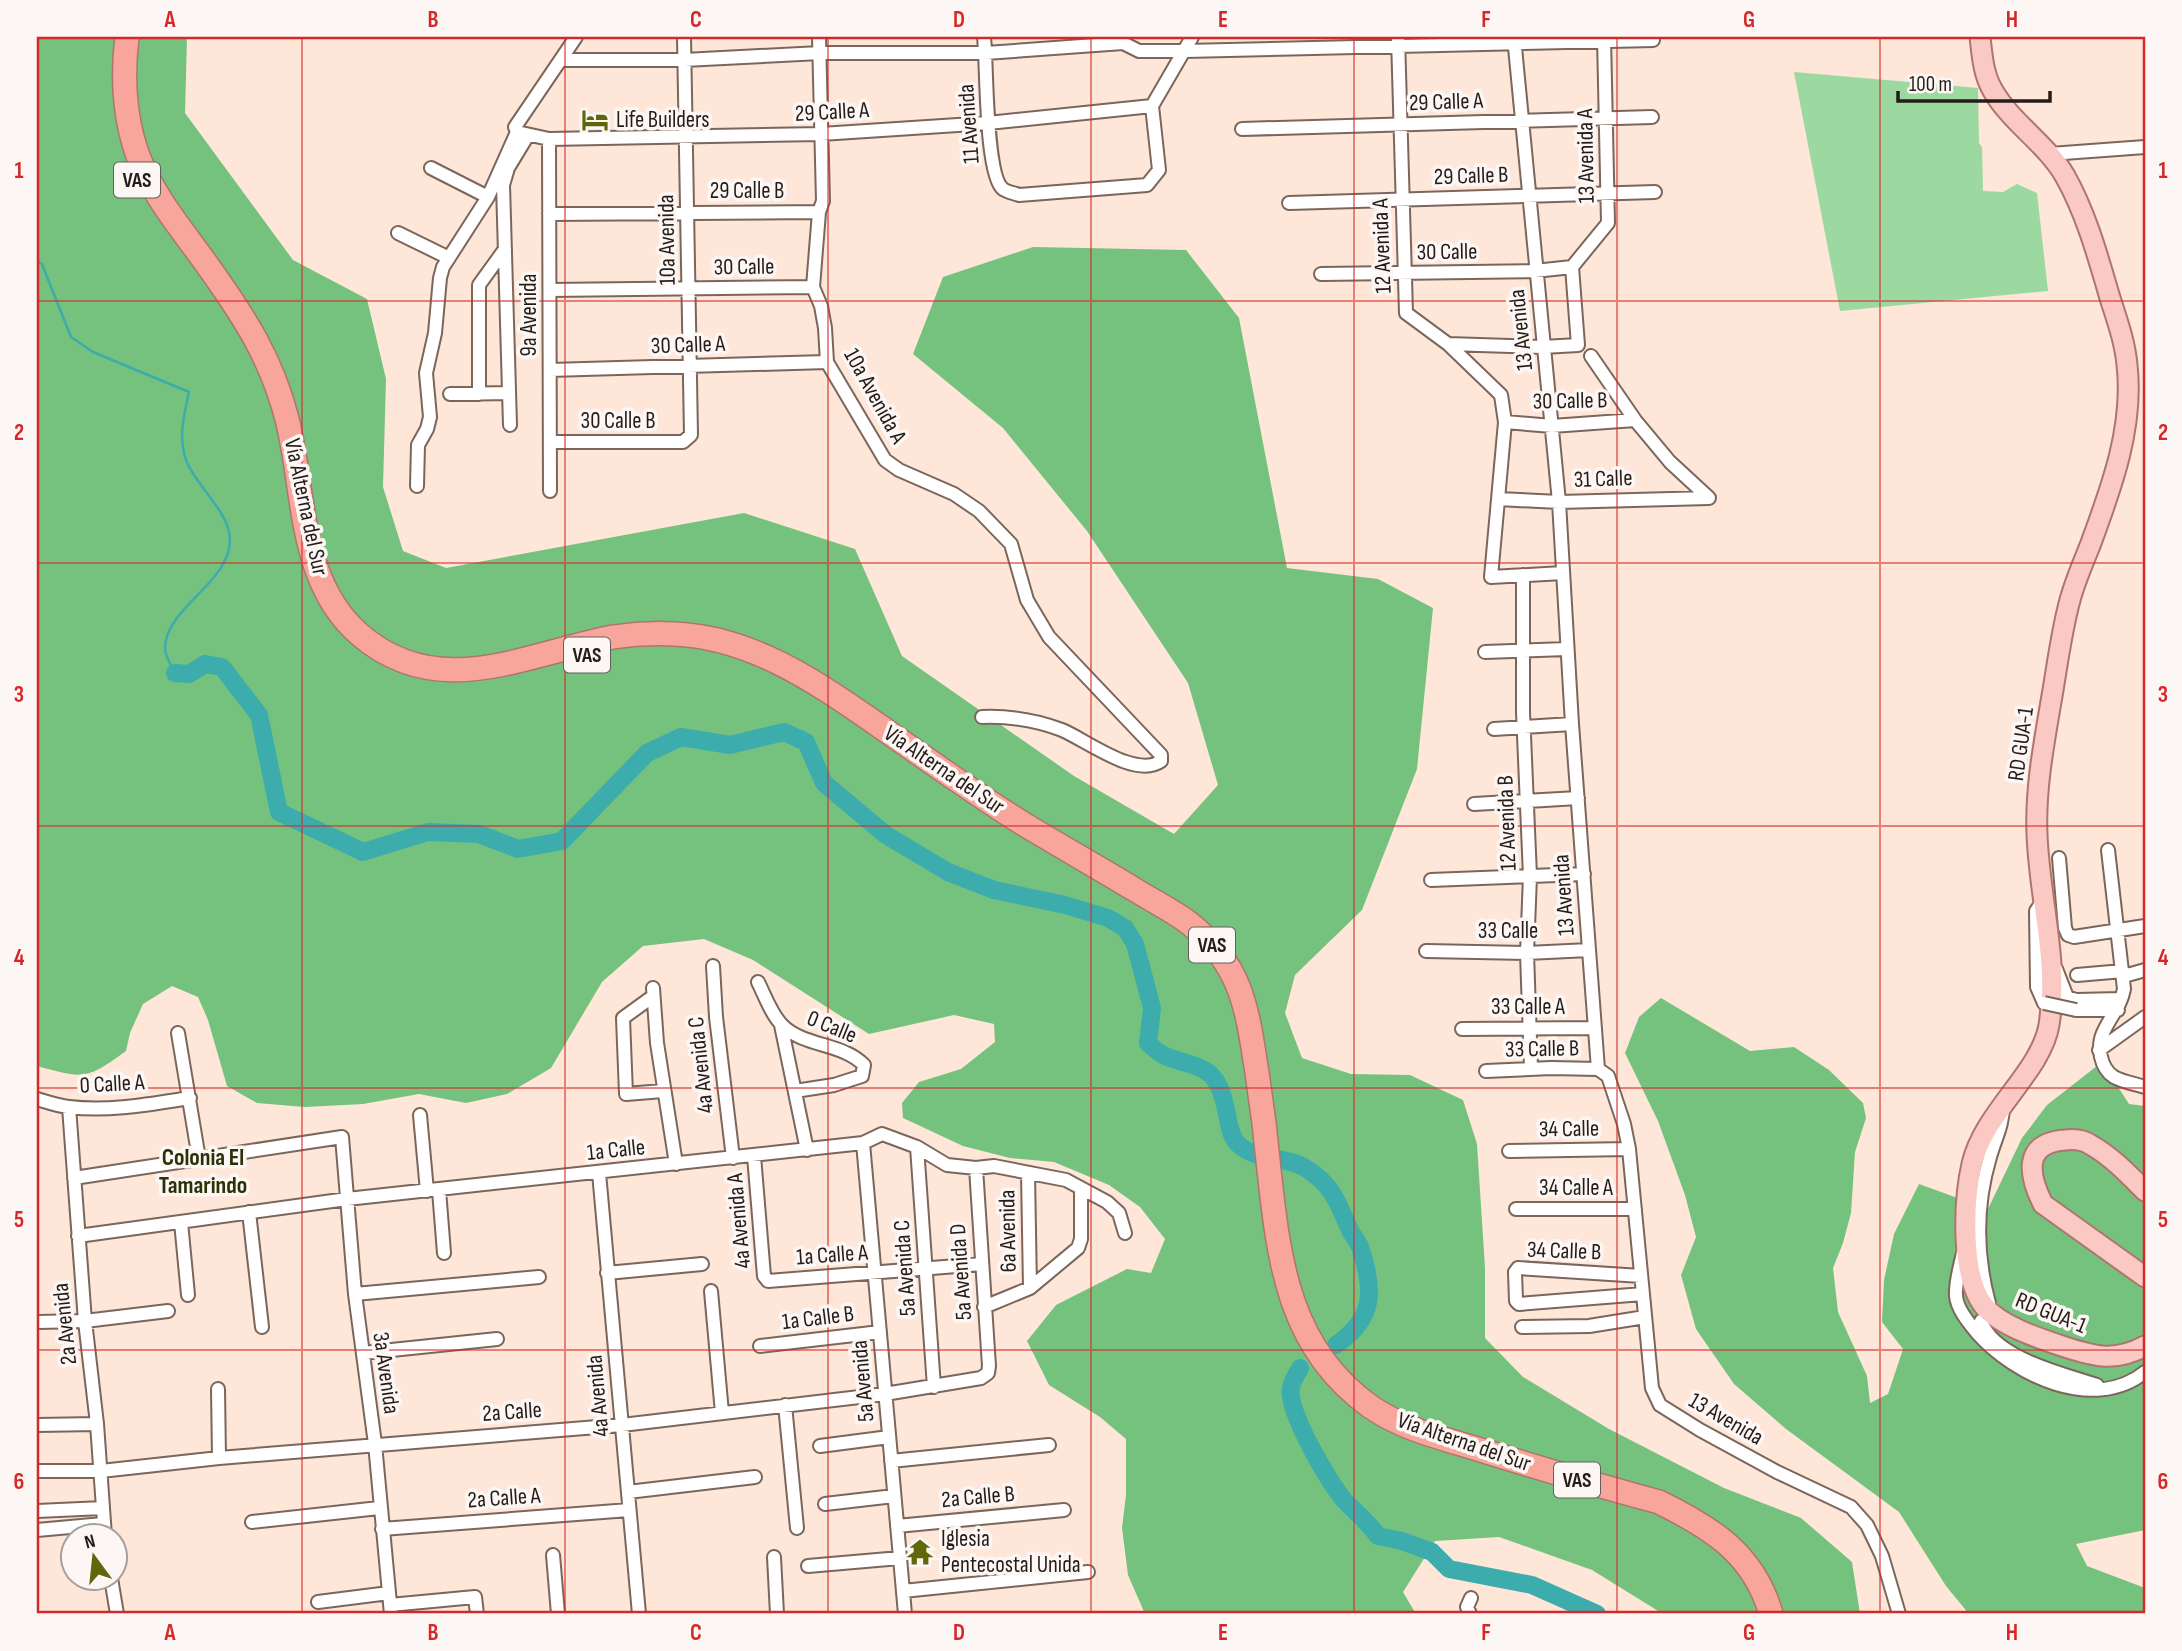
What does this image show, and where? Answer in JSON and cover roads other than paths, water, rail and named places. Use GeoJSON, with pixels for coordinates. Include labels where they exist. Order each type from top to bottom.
{"type":"FeatureCollection","features":[{"type":"Feature","properties":{"kind":"highway","name":"Vía Alterna del Sur"},"geometry":{"type":"LineString","coordinates":[[114,37],[118,69],[116,120],[128,162],[163,225],[205,273],[239,335],[268,376],[296,538],[305,569],[319,602],[347,640],[367,657],[389,670],[435,684],[482,682],[616,648],[678,646],[726,653],[751,662],[803,689],[982,812],[1063,853],[1137,899],[1196,947],[1225,986],[1244,1023],[1264,1177],[1284,1272],[1296,1325],[1319,1375],[1376,1410],[1422,1432],[1659,1502],[1683,1514],[1706,1528],[1743,1559],[1765,1593],[1771,1614]]}},
{"type":"Feature","properties":{"kind":"highway","name":"Vía Alterna del Sur"},"geometry":{"type":"LineString","coordinates":[[118,69],[127,37]]}},
{"type":"Feature","properties":{"kind":"highway","name":"Vía Alterna del Sur"},"geometry":{"type":"LineString","coordinates":[[1343,1391],[1368,1419],[1417,1443],[1655,1513],[1676,1523],[1717,1550],[1732,1566],[1753,1596],[1757,1614]]}},
{"type":"Feature","properties":{"kind":"main road","name":"RD GUA-1"},"geometry":{"type":"LineString","coordinates":[[1980,37],[1984,69],[1991,88],[2001,104],[2050,154],[2065,177],[2102,270],[2122,339],[2127,365],[2128,400],[2125,431],[2109,494],[2070,598],[2042,757],[2037,833],[2052,974],[2048,1028],[2042,1047],[1975,1151],[1967,1194],[1967,1237],[1972,1278],[1998,1318],[2045,1340],[2092,1356],[2114,1358],[2128,1355],[2145,1346]]}},
{"type":"Feature","properties":{"kind":"main road"},"geometry":{"type":"LineString","coordinates":[[2145,1191],[2090,1143],[2074,1139],[2045,1144],[2037,1150],[2033,1160],[2034,1186],[2043,1203],[2145,1277]]}},
{"type":"Feature","properties":{"kind":"street"},"geometry":{"type":"LineString","coordinates":[[520,133],[515,127],[576,37]]}},
{"type":"Feature","properties":{"kind":"street","name":"10a Avenida"},"geometry":{"type":"LineString","coordinates":[[684,37],[691,436],[687,441]]}},
{"type":"Feature","properties":{"kind":"street","name":"10a Avenida A"},"geometry":{"type":"LineString","coordinates":[[819,37],[822,201],[813,287],[821,306],[827,362],[885,460],[899,470],[954,494],[979,511],[1011,544],[1027,600],[1049,637],[1161,755],[1161,761],[1139,766],[1118,760],[1052,727],[1021,718],[982,717]]}},
{"type":"Feature","properties":{"kind":"street","name":"11 Avenida"},"geometry":{"type":"LineString","coordinates":[[985,37],[988,122],[994,175],[1002,189],[1019,195],[1147,185],[1159,170],[1152,106]]}},
{"type":"Feature","properties":{"kind":"street"},"geometry":{"type":"LineString","coordinates":[[1152,106],[1192,37]]}},
{"type":"Feature","properties":{"kind":"street","name":"13 Avenida A"},"geometry":{"type":"LineString","coordinates":[[1572,267],[1608,223],[1604,39]]}},
{"type":"Feature","properties":{"kind":"street","name":"13 Avenida"},"geometry":{"type":"LineString","coordinates":[[1514,40],[1559,502],[1572,724],[1598,1069],[1608,1076],[1624,1124],[1629,1149],[1652,1388],[1660,1405],[1700,1430],[1777,1472],[1851,1507],[1867,1525],[1882,1556],[1899,1614]]}},
{"type":"Feature","properties":{"kind":"street"},"geometry":{"type":"LineString","coordinates":[[561,60],[684,60],[820,53],[986,53],[1123,43],[1139,51],[1185,51],[1398,41],[1653,40]]}},
{"type":"Feature","properties":{"kind":"street","name":"12 Avenida A"},"geometry":{"type":"LineString","coordinates":[[1398,41],[1406,313],[1448,344],[1501,395],[1505,422],[1491,577],[1523,575]]}},
{"type":"Feature","properties":{"kind":"street","name":"29 Calle A"},"geometry":{"type":"LineString","coordinates":[[520,133],[549,139],[821,134],[988,122],[1152,106]]}},
{"type":"Feature","properties":{"kind":"street","name":"29 Calle A"},"geometry":{"type":"LineString","coordinates":[[1242,129],[1652,117]]}},
{"type":"Feature","properties":{"kind":"street"},"geometry":{"type":"LineString","coordinates":[[417,486],[418,444],[427,429],[430,417],[426,373],[435,333],[440,278],[488,197],[520,133]]}},
{"type":"Feature","properties":{"kind":"street"},"geometry":{"type":"LineString","coordinates":[[509,425],[503,185],[520,133]]}},
{"type":"Feature","properties":{"kind":"street","name":"9a Avenida"},"geometry":{"type":"LineString","coordinates":[[549,139],[550,491]]}},
{"type":"Feature","properties":{"kind":"street"},"geometry":{"type":"LineString","coordinates":[[2050,154],[2145,147]]}},
{"type":"Feature","properties":{"kind":"street"},"geometry":{"type":"LineString","coordinates":[[431,169],[488,197]]}},
{"type":"Feature","properties":{"kind":"street","name":"29 Calle B"},"geometry":{"type":"LineString","coordinates":[[1289,203],[1655,192]]}},
{"type":"Feature","properties":{"kind":"street","name":"29 Calle B"},"geometry":{"type":"LineString","coordinates":[[549,214],[819,212]]}},
{"type":"Feature","properties":{"kind":"street"},"geometry":{"type":"LineString","coordinates":[[398,233],[450,258]]}},
{"type":"Feature","properties":{"kind":"street"},"geometry":{"type":"LineString","coordinates":[[479,394],[479,285],[505,249]]}},
{"type":"Feature","properties":{"kind":"street"},"geometry":{"type":"LineString","coordinates":[[1448,344],[1544,347],[1578,345],[1572,267]]}},
{"type":"Feature","properties":{"kind":"street","name":"30 Calle"},"geometry":{"type":"LineString","coordinates":[[1321,274],[1535,271],[1572,267]]}},
{"type":"Feature","properties":{"kind":"street","name":"30 Calle"},"geometry":{"type":"LineString","coordinates":[[550,290],[813,287]]}},
{"type":"Feature","properties":{"kind":"street"},"geometry":{"type":"LineString","coordinates":[[1591,356],[1635,420]]}},
{"type":"Feature","properties":{"kind":"street","name":"30 Calle A"},"geometry":{"type":"LineString","coordinates":[[550,370],[827,362]]}},
{"type":"Feature","properties":{"kind":"street"},"geometry":{"type":"LineString","coordinates":[[450,394],[509,393]]}},
{"type":"Feature","properties":{"kind":"street","name":"30 Calle B"},"geometry":{"type":"LineString","coordinates":[[1505,422],[1552,426],[1635,420]]}},
{"type":"Feature","properties":{"kind":"street","name":"31 Calle"},"geometry":{"type":"LineString","coordinates":[[1498,499],[1559,502],[1709,498],[1670,462],[1635,420]]}},
{"type":"Feature","properties":{"kind":"street","name":"30 Calle B"},"geometry":{"type":"LineString","coordinates":[[550,442],[687,441]]}},
{"type":"Feature","properties":{"kind":"street"},"geometry":{"type":"LineString","coordinates":[[1523,575],[1563,573]]}},
{"type":"Feature","properties":{"kind":"street","name":"12 Avenida B"},"geometry":{"type":"LineString","coordinates":[[1523,575],[1530,876],[1527,953],[1531,1069]]}},
{"type":"Feature","properties":{"kind":"street"},"geometry":{"type":"LineString","coordinates":[[1486,652],[1567,649]]}},
{"type":"Feature","properties":{"kind":"street"},"geometry":{"type":"LineString","coordinates":[[1494,729],[1572,724]]}},
{"type":"Feature","properties":{"kind":"street"},"geometry":{"type":"LineString","coordinates":[[1474,804],[1578,797]]}},
{"type":"Feature","properties":{"kind":"street"},"geometry":{"type":"LineString","coordinates":[[2108,850],[2116,931],[2124,973],[2120,1004],[2103,1033],[2099,1050],[2108,1071],[2115,1078],[2145,1087]]}},
{"type":"Feature","properties":{"kind":"street"},"geometry":{"type":"LineString","coordinates":[[2059,858],[2065,928],[2068,935],[2074,937],[2145,926]]}},
{"type":"Feature","properties":{"kind":"street"},"geometry":{"type":"LineString","coordinates":[[1431,880],[1584,874]]}},
{"type":"Feature","properties":{"kind":"street"},"geometry":{"type":"LineString","coordinates":[[2043,901],[2036,911],[2036,949],[2037,987],[2044,1003],[2076,1010],[2120,1004]]}},
{"type":"Feature","properties":{"kind":"street"},"geometry":{"type":"LineString","coordinates":[[2049,949],[2067,996],[2076,1000],[2120,1004]]}},
{"type":"Feature","properties":{"kind":"street","name":"33 Calle"},"geometry":{"type":"LineString","coordinates":[[1426,951],[1527,953],[1589,950]]}},
{"type":"Feature","properties":{"kind":"street","name":"4a Avenida C"},"geometry":{"type":"LineString","coordinates":[[713,966],[716,1017],[733,1158]]}},
{"type":"Feature","properties":{"kind":"street"},"geometry":{"type":"LineString","coordinates":[[2077,975],[2145,970]]}},
{"type":"Feature","properties":{"kind":"street","name":"0 Calle"},"geometry":{"type":"LineString","coordinates":[[758,982],[781,1025],[794,1035],[839,1050],[859,1060],[863,1065],[862,1076],[834,1085],[794,1091]]}},
{"type":"Feature","properties":{"kind":"street"},"geometry":{"type":"LineString","coordinates":[[663,1091],[626,1094],[622,1018],[653,993],[663,1091],[677,1164]]}},
{"type":"Feature","properties":{"kind":"street"},"geometry":{"type":"LineString","coordinates":[[2099,1050],[2145,1017]]}},
{"type":"Feature","properties":{"kind":"street"},"geometry":{"type":"LineString","coordinates":[[781,1025],[807,1150]]}},
{"type":"Feature","properties":{"kind":"street","name":"33 Calle A"},"geometry":{"type":"LineString","coordinates":[[1462,1029],[1595,1028]]}},
{"type":"Feature","properties":{"kind":"street"},"geometry":{"type":"LineString","coordinates":[[74,1178],[199,1159],[178,1033]]}},
{"type":"Feature","properties":{"kind":"street","name":"33 Calle B"},"geometry":{"type":"LineString","coordinates":[[1486,1071],[1598,1069]]}},
{"type":"Feature","properties":{"kind":"street","name":"0 Calle A"},"geometry":{"type":"LineString","coordinates":[[37,1099],[69,1107],[132,1107],[190,1098]]}},
{"type":"Feature","properties":{"kind":"street"},"geometry":{"type":"LineString","coordinates":[[1963,1313],[1968,1305],[1984,1300],[1979,1236],[1982,1193],[1990,1157],[2003,1123],[2003,1104]]}},
{"type":"Feature","properties":{"kind":"street","name":"2a Avenida"},"geometry":{"type":"LineString","coordinates":[[69,1107],[104,1522]]}},
{"type":"Feature","properties":{"kind":"street"},"geometry":{"type":"LineString","coordinates":[[419,1115],[444,1253]]}},
{"type":"Feature","properties":{"kind":"street","name":"1a Calle"},"geometry":{"type":"LineString","coordinates":[[78,1236],[347,1199],[863,1143],[882,1134],[917,1147],[947,1165],[976,1168],[994,1166],[1066,1180],[1107,1202],[1119,1213],[1125,1233]]}},
{"type":"Feature","properties":{"kind":"street","name":"3a Avenida"},"geometry":{"type":"LineString","coordinates":[[199,1159],[342,1137],[355,1294],[375,1444],[390,1604]]}},
{"type":"Feature","properties":{"kind":"street","name":"5a Avenida"},"geometry":{"type":"LineString","coordinates":[[863,1143],[905,1614]]}},
{"type":"Feature","properties":{"kind":"street","name":"5a Avenida C"},"geometry":{"type":"LineString","coordinates":[[917,1147],[934,1387]]}},
{"type":"Feature","properties":{"kind":"street","name":"34 Calle"},"geometry":{"type":"LineString","coordinates":[[1509,1150],[1629,1149]]}},
{"type":"Feature","properties":{"kind":"street","name":"4a Avenida A"},"geometry":{"type":"LineString","coordinates":[[754,1156],[764,1276],[768,1281]]}},
{"type":"Feature","properties":{"kind":"street","name":"5a Avenida D"},"geometry":{"type":"LineString","coordinates":[[976,1168],[988,1373]]}},
{"type":"Feature","properties":{"kind":"street","name":"4a Avenida"},"geometry":{"type":"LineString","coordinates":[[599,1173],[639,1614]]}},
{"type":"Feature","properties":{"kind":"street","name":"6a Avenida"},"geometry":{"type":"LineString","coordinates":[[1028,1173],[1030,1288]]}},
{"type":"Feature","properties":{"kind":"street"},"geometry":{"type":"LineString","coordinates":[[984,1307],[1030,1288],[1078,1248],[1081,1239],[1081,1188]]}},
{"type":"Feature","properties":{"kind":"street","name":"34 Calle A"},"geometry":{"type":"LineString","coordinates":[[1516,1209],[1635,1209]]}},
{"type":"Feature","properties":{"kind":"street"},"geometry":{"type":"LineString","coordinates":[[249,1212],[262,1326]]}},
{"type":"Feature","properties":{"kind":"street"},"geometry":{"type":"LineString","coordinates":[[181,1222],[188,1295]]}},
{"type":"Feature","properties":{"kind":"street"},"geometry":{"type":"LineString","coordinates":[[1967,1237],[1956,1298],[1967,1322],[2006,1361],[2060,1386],[2090,1390],[2134,1381],[2145,1372]]}},
{"type":"Feature","properties":{"kind":"street"},"geometry":{"type":"LineString","coordinates":[[607,1273],[702,1264]]}},
{"type":"Feature","properties":{"kind":"street","name":"1a Calle A"},"geometry":{"type":"LineString","coordinates":[[768,1281],[982,1264]]}},
{"type":"Feature","properties":{"kind":"street","name":"34 Calle B"},"geometry":{"type":"LineString","coordinates":[[1641,1276],[1518,1268],[1515,1272],[1516,1301],[1519,1304],[1557,1303],[1643,1294]]}},
{"type":"Feature","properties":{"kind":"street"},"geometry":{"type":"LineString","coordinates":[[355,1294],[539,1277]]}},
{"type":"Feature","properties":{"kind":"street","name":"4a Avenida A"},"geometry":{"type":"LineString","coordinates":[[711,1291],[722,1413]]}},
{"type":"Feature","properties":{"kind":"street"},"geometry":{"type":"LineString","coordinates":[[37,1322],[85,1321],[168,1311]]}},
{"type":"Feature","properties":{"kind":"street"},"geometry":{"type":"LineString","coordinates":[[1522,1327],[1589,1326],[1645,1317]]}},
{"type":"Feature","properties":{"kind":"street"},"geometry":{"type":"LineString","coordinates":[[1981,1321],[1984,1332],[2028,1362],[2104,1388]]}},
{"type":"Feature","properties":{"kind":"street","name":"1a Calle B"},"geometry":{"type":"LineString","coordinates":[[760,1346],[880,1332]]}},
{"type":"Feature","properties":{"kind":"street"},"geometry":{"type":"LineString","coordinates":[[363,1353],[497,1339]]}},
{"type":"Feature","properties":{"kind":"street","name":"2a Calle"},"geometry":{"type":"LineString","coordinates":[[37,1471],[101,1471],[375,1444],[622,1425],[885,1394],[981,1378],[988,1373]]}},
{"type":"Feature","properties":{"kind":"street"},"geometry":{"type":"LineString","coordinates":[[218,1390],[219,1458]]}},
{"type":"Feature","properties":{"kind":"street"},"geometry":{"type":"LineString","coordinates":[[785,1405],[797,1528]]}},
{"type":"Feature","properties":{"kind":"street"},"geometry":{"type":"LineString","coordinates":[[37,1425],[97,1424]]}},
{"type":"Feature","properties":{"kind":"street"},"geometry":{"type":"LineString","coordinates":[[820,1446],[889,1437]]}},
{"type":"Feature","properties":{"kind":"street"},"geometry":{"type":"LineString","coordinates":[[891,1461],[1049,1445]]}},
{"type":"Feature","properties":{"kind":"street"},"geometry":{"type":"LineString","coordinates":[[628,1492],[755,1477]]}},
{"type":"Feature","properties":{"kind":"street"},"geometry":{"type":"LineString","coordinates":[[825,1504],[894,1496]]}},
{"type":"Feature","properties":{"kind":"street"},"geometry":{"type":"LineString","coordinates":[[37,1511],[103,1508]]}},
{"type":"Feature","properties":{"kind":"street"},"geometry":{"type":"LineString","coordinates":[[252,1522],[379,1508]]}},
{"type":"Feature","properties":{"kind":"street","name":"2a Calle A"},"geometry":{"type":"LineString","coordinates":[[382,1529],[629,1510]]}},
{"type":"Feature","properties":{"kind":"street","name":"2a Calle B"},"geometry":{"type":"LineString","coordinates":[[897,1526],[1064,1510]]}},
{"type":"Feature","properties":{"kind":"street"},"geometry":{"type":"LineString","coordinates":[[37,1530],[60,1530]]}},
{"type":"Feature","properties":{"kind":"street"},"geometry":{"type":"LineString","coordinates":[[553,1555],[558,1614]]}},
{"type":"Feature","properties":{"kind":"street"},"geometry":{"type":"LineString","coordinates":[[774,1557],[777,1614]]}},
{"type":"Feature","properties":{"kind":"street"},"geometry":{"type":"LineString","coordinates":[[808,1566],[900,1558]]}},
{"type":"Feature","properties":{"kind":"street"},"geometry":{"type":"LineString","coordinates":[[903,1591],[1088,1572]]}},
{"type":"Feature","properties":{"kind":"street"},"geometry":{"type":"LineString","coordinates":[[113,1592],[117,1614]]}},
{"type":"Feature","properties":{"kind":"street"},"geometry":{"type":"LineString","coordinates":[[318,1602],[390,1604],[475,1597],[477,1614]]}},
{"type":"Feature","properties":{"kind":"street"},"geometry":{"type":"LineString","coordinates":[[1470,1614],[1466,1607],[1471,1598]]}},
{"type":"Feature","properties":{"kind":"waterway"},"geometry":{"type":"LineString","coordinates":[[37,261],[42,264],[71,337],[93,352],[189,392],[182,434],[186,460],[224,519],[230,540],[220,570],[185,608],[168,635],[165,652],[175,673]]}},
{"type":"Feature","properties":{"kind":"waterway"},"geometry":{"type":"LineString","coordinates":[[175,673],[189,674],[205,664],[222,667],[259,715],[279,812],[363,852],[428,832],[479,834],[518,849],[562,841],[647,753],[681,737],[730,745],[784,732],[806,742],[824,783],[886,835],[948,872],[994,890],[1065,905],[1108,918],[1125,928],[1135,944],[1152,1008],[1148,1043],[1165,1056],[1210,1074],[1221,1091],[1230,1129],[1237,1143],[1253,1153],[1299,1165],[1323,1182],[1333,1195],[1359,1244],[1368,1276],[1368,1301],[1359,1324],[1336,1345]]}},
{"type":"Feature","properties":{"kind":"waterway"},"geometry":{"type":"LineString","coordinates":[[1300,1368],[1292,1385],[1291,1398],[1302,1428],[1337,1491],[1378,1536],[1432,1552],[1449,1569],[1532,1585],[1597,1614]]}},
{"type":"Feature","properties":{"kind":"place","name":"Life Builders"},"geometry":{"type":"Point","coordinates":[595,120]}},
{"type":"Feature","properties":{"kind":"place","name":"Iglesia Pentecostal Unida"},"geometry":{"type":"Point","coordinates":[920,1552]}},
{"type":"Feature","properties":{"kind":"district","name":"Colonia El Tamarindo"},"geometry":{"type":"Point","coordinates":[203,1171]}}]}
